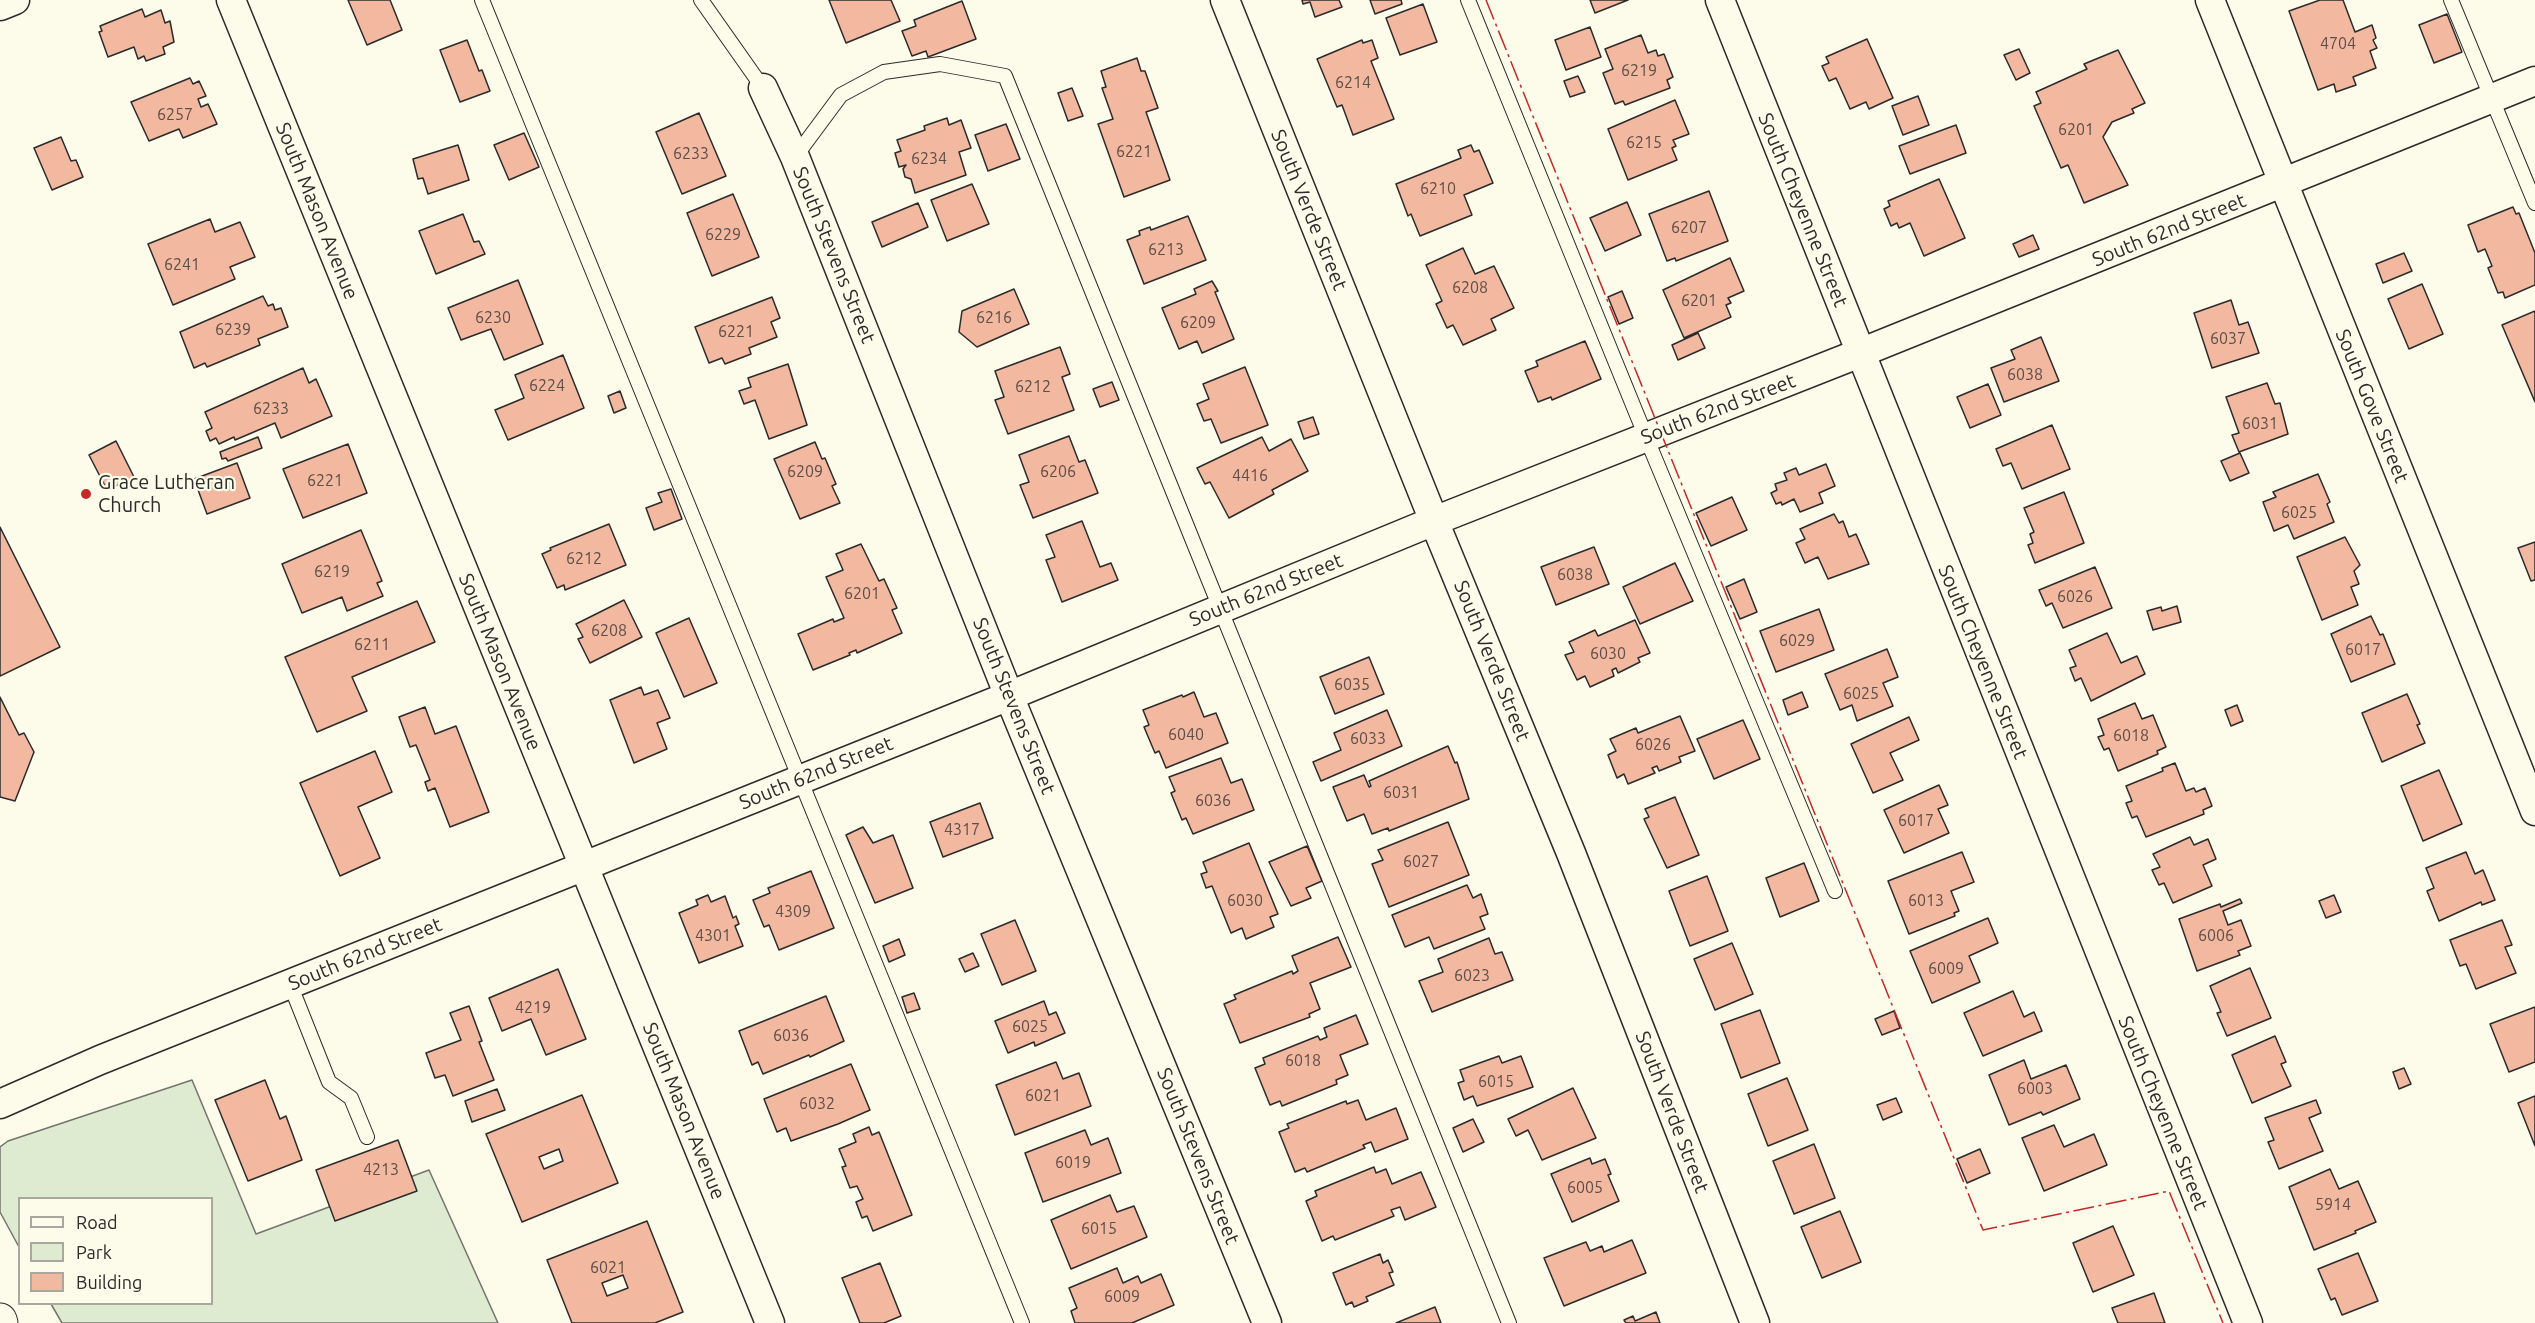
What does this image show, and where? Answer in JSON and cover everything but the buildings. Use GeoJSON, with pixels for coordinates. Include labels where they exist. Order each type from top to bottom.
{"type":"FeatureCollection","features":[{"type":"Feature","properties":{"kind":"street"},"geometry":{"type":"LineString","coordinates":[[0,6],[15,0]]}},
{"type":"Feature","properties":{"kind":"street","name":"South Mason Avenue"},"geometry":{"type":"LineString","coordinates":[[231,0],[770,1323]]}},
{"type":"Feature","properties":{"kind":"street","name":"South Verde Street"},"geometry":{"type":"LineString","coordinates":[[1225,0],[1434,521],[1571,853],[1755,1323]]}},
{"type":"Feature","properties":{"kind":"street","name":"South Cheyenne Street"},"geometry":{"type":"LineString","coordinates":[[1720,0],[2248,1323]]}},
{"type":"Feature","properties":{"kind":"street","name":"South Gove Street"},"geometry":{"type":"LineString","coordinates":[[2210,0],[2535,811]]}},
{"type":"Feature","properties":{"kind":"street","name":"South 62nd Street"},"geometry":{"type":"LineString","coordinates":[[0,1104],[100,1060],[1009,696],[1434,521],[2283,184],[2535,81]]}},
{"type":"Feature","properties":{"kind":"street","name":"South Stevens Street"},"geometry":{"type":"LineString","coordinates":[[763,88],[795,157],[1009,696],[1267,1323]]}},
{"type":"Feature","properties":{"kind":"lane"},"geometry":{"type":"LineString","coordinates":[[482,0],[1022,1323]]}},
{"type":"Feature","properties":{"kind":"lane"},"geometry":{"type":"LineString","coordinates":[[700,0],[763,88]]}},
{"type":"Feature","properties":{"kind":"lane"},"geometry":{"type":"LineString","coordinates":[[1468,0],[1646,437],[1835,891]]}},
{"type":"Feature","properties":{"kind":"lane"},"geometry":{"type":"LineString","coordinates":[[2451,0],[2535,203]]}},
{"type":"Feature","properties":{"kind":"lane"},"geometry":{"type":"LineString","coordinates":[[795,157],[841,95],[884,72],[940,64],[1005,76],[1509,1323]]}},
{"type":"Feature","properties":{"kind":"lane"},"geometry":{"type":"LineString","coordinates":[[290,984],[329,1082],[351,1098],[367,1137]]}},
{"type":"Feature","properties":{"kind":"green space"},"geometry":{"type":"Polygon","coordinates":[[[192,1080],[256,1234],[429,1170],[498,1323],[62,1323],[52,1305],[213,1305],[213,1197],[18,1197],[18,1245],[0,1212],[0,1147],[8,1141],[192,1080]]]}},
{"type":"Feature","properties":{"kind":"power"},"geometry":{"type":"LineString","coordinates":[[1486,0],[1983,1230],[2169,1191],[2223,1323]]}},
{"type":"Feature","properties":{"kind":"place","name":"Grace Lutheran Church"},"geometry":{"type":"Point","coordinates":[86,494]}}]}
